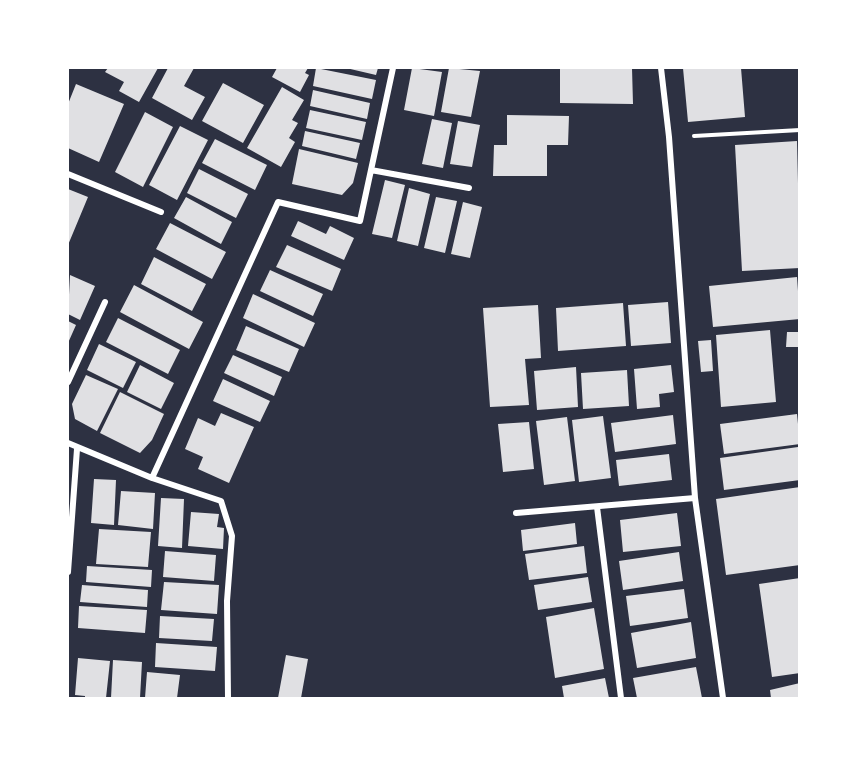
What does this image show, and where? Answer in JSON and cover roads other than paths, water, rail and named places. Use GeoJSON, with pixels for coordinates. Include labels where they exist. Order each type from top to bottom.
{"type":"FeatureCollection","features":[{"type":"Feature","properties":{"kind":"street"},"geometry":{"type":"LineString","coordinates":[[152,478],[278,202],[360,221],[393,68]]}},
{"type":"Feature","properties":{"kind":"street"},"geometry":{"type":"LineString","coordinates":[[661,68],[669,137],[695,498],[723,699]]}},
{"type":"Feature","properties":{"kind":"street"},"geometry":{"type":"LineString","coordinates":[[371,170],[468,188]]}},
{"type":"Feature","properties":{"kind":"street"},"geometry":{"type":"LineString","coordinates":[[68,174],[161,212]]}},
{"type":"Feature","properties":{"kind":"street"},"geometry":{"type":"LineString","coordinates":[[68,382],[105,302]]}},
{"type":"Feature","properties":{"kind":"street"},"geometry":{"type":"LineString","coordinates":[[68,443],[77,449],[152,478],[221,501],[232,536],[227,601],[228,699]]}},
{"type":"Feature","properties":{"kind":"street"},"geometry":{"type":"LineString","coordinates":[[68,572],[77,449]]}},
{"type":"Feature","properties":{"kind":"street"},"geometry":{"type":"LineString","coordinates":[[516,513],[695,498]]}},
{"type":"Feature","properties":{"kind":"street"},"geometry":{"type":"LineString","coordinates":[[597,507],[621,699]]}}]}
